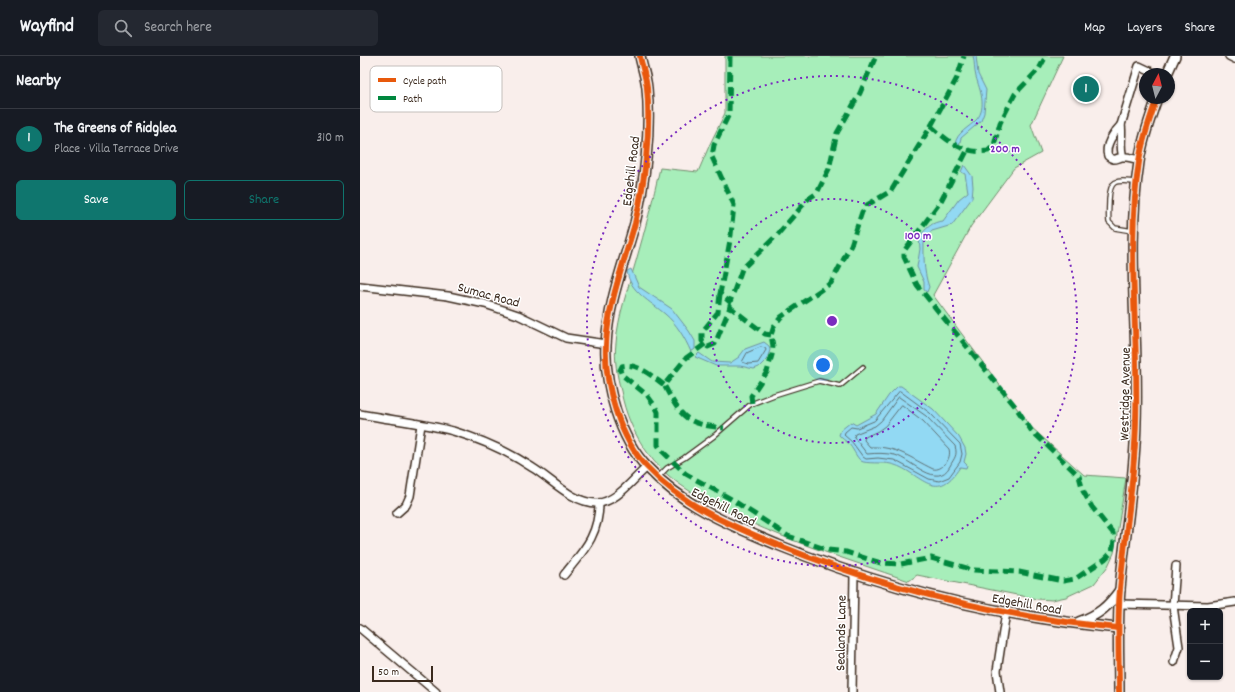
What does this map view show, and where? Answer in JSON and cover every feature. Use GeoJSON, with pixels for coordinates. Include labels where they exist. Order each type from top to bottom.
{"type":"FeatureCollection","features":[{"type":"Feature","properties":{"kind":"street","name":"Edgehill Road"},"geometry":{"type":"LineString","coordinates":[[640,56],[647,88],[646,150],[643,191],[614,294],[606,344],[608,382],[626,436],[636,454],[647,467],[686,502],[705,513],[815,561],[854,574],[965,604],[1076,624],[1118,628]]}},
{"type":"Feature","properties":{"kind":"street"},"geometry":{"type":"LineString","coordinates":[[1169,68],[1175,56]]}},
{"type":"Feature","properties":{"kind":"street"},"geometry":{"type":"LineString","coordinates":[[1229,56],[1235,59]]}},
{"type":"Feature","properties":{"kind":"street"},"geometry":{"type":"LineString","coordinates":[[1123,157],[1121,141],[1123,133],[1121,125],[1139,66],[1143,68]]}},
{"type":"Feature","properties":{"kind":"street","name":"Westridge Avenue"},"geometry":{"type":"LineString","coordinates":[[1120,692],[1118,628],[1119,604],[1131,496],[1138,370],[1134,231],[1139,160],[1155,104]]}},
{"type":"Feature","properties":{"kind":"street"},"geometry":{"type":"LineString","coordinates":[[1121,125],[1115,130],[1107,146],[1108,156],[1112,160],[1117,160],[1123,157],[1139,160]]}},
{"type":"Feature","properties":{"kind":"street"},"geometry":{"type":"LineString","coordinates":[[1112,138],[1121,141]]}},
{"type":"Feature","properties":{"kind":"street","name":"Sumac Road"},"geometry":{"type":"LineString","coordinates":[[360,286],[448,296],[485,304],[518,315],[566,338],[606,344]]}},
{"type":"Feature","properties":{"kind":"street"},"geometry":{"type":"LineString","coordinates":[[360,414],[453,431],[503,451],[532,467],[575,497],[593,503],[599,503],[612,498],[647,467]]}},
{"type":"Feature","properties":{"kind":"street"},"geometry":{"type":"LineString","coordinates":[[397,514],[406,505],[410,496],[421,425]]}},
{"type":"Feature","properties":{"kind":"street"},"geometry":{"type":"LineString","coordinates":[[564,575],[590,542],[595,532],[599,518],[599,503]]}},
{"type":"Feature","properties":{"kind":"street"},"geometry":{"type":"LineString","coordinates":[[1174,662],[1179,647],[1173,606],[1176,566]]}},
{"type":"Feature","properties":{"kind":"street","name":"Sealands Lane"},"geometry":{"type":"LineString","coordinates":[[852,692],[854,574]]}},
{"type":"Feature","properties":{"kind":"street"},"geometry":{"type":"LineString","coordinates":[[1076,624],[1094,617],[1103,611],[1120,589]]}},
{"type":"Feature","properties":{"kind":"street"},"geometry":{"type":"LineString","coordinates":[[1119,604],[1208,606],[1235,602]]}},
{"type":"Feature","properties":{"kind":"street"},"geometry":{"type":"LineString","coordinates":[[1000,692],[997,671],[1006,612]]}},
{"type":"Feature","properties":{"kind":"street"},"geometry":{"type":"LineString","coordinates":[[360,628],[436,692]]}},
{"type":"Feature","properties":{"kind":"lane"},"geometry":{"type":"LineString","coordinates":[[1134,231],[1120,230],[1111,226],[1108,218],[1109,192],[1111,185],[1118,181],[1137,182]]}},
{"type":"Feature","properties":{"kind":"lane"},"geometry":{"type":"LineString","coordinates":[[658,477],[667,468],[684,458],[714,436],[750,404],[819,381],[840,386],[863,367]]}},
{"type":"Feature","properties":{"kind":"green space"},"geometry":{"type":"Polygon","coordinates":[[[725,56],[1063,56],[1031,125],[1041,153],[1014,168],[971,226],[933,295],[1030,426],[1084,475],[1126,478],[1114,553],[1108,566],[1094,584],[1066,597],[1052,600],[1037,599],[917,575],[909,581],[764,529],[708,502],[670,477],[661,469],[647,452],[631,423],[625,407],[618,379],[615,355],[619,322],[646,226],[660,168],[698,172],[725,113],[725,56]]]}},
{"type":"Feature","properties":{"kind":"water"},"geometry":{"type":"Polygon","coordinates":[[[973,56],[976,56],[978,74],[986,90],[984,113],[981,121],[961,138],[959,146],[955,144],[958,136],[977,119],[982,109],[982,98],[975,74],[973,56]]]}},
{"type":"Feature","properties":{"kind":"water"},"geometry":{"type":"Polygon","coordinates":[[[964,165],[972,176],[972,198],[952,225],[932,231],[924,237],[925,268],[929,287],[927,292],[924,290],[924,282],[917,267],[920,249],[919,237],[932,224],[943,221],[959,199],[968,192],[965,174],[961,172],[964,165]]]}},
{"type":"Feature","properties":{"kind":"water"},"geometry":{"type":"Polygon","coordinates":[[[631,269],[639,287],[672,309],[695,341],[695,349],[691,352],[683,336],[673,322],[636,290],[627,271],[631,269]]]}},
{"type":"Feature","properties":{"kind":"water"},"geometry":{"type":"Polygon","coordinates":[[[764,342],[769,346],[770,350],[767,359],[759,367],[754,369],[740,366],[716,366],[695,357],[699,353],[712,362],[730,363],[739,357],[745,349],[764,342]]]}},
{"type":"Feature","properties":{"kind":"water"},"geometry":{"type":"Polygon","coordinates":[[[898,386],[901,386],[933,409],[959,437],[965,448],[966,454],[964,462],[967,465],[966,468],[960,467],[951,479],[943,484],[935,485],[927,483],[901,467],[891,464],[863,462],[850,445],[839,435],[841,430],[851,422],[856,425],[876,414],[889,395],[898,386]]]}},
{"type":"Feature","properties":{"kind":"marked path"},"geometry":{"type":"LineString","coordinates":[[730,56],[729,114],[714,145],[712,157],[734,205],[731,235],[720,294],[730,302],[742,269],[778,234],[808,199],[817,193],[829,169],[837,133],[860,93],[876,56]]}},
{"type":"Feature","properties":{"kind":"marked path"},"geometry":{"type":"LineString","coordinates":[[931,126],[957,78],[964,56]]}},
{"type":"Feature","properties":{"kind":"marked path"},"geometry":{"type":"LineString","coordinates":[[752,403],[751,396],[767,372],[772,355],[773,346],[771,335],[774,326],[781,317],[831,283],[851,245],[862,212],[867,205],[891,191],[931,126],[957,146],[971,151],[988,151],[994,145],[1000,123],[1015,94],[1039,69],[1046,56]]}},
{"type":"Feature","properties":{"kind":"marked path"},"geometry":{"type":"LineString","coordinates":[[664,385],[650,374],[639,368],[628,365],[622,366],[620,370],[622,375],[647,395],[655,406],[658,412],[658,445],[662,451],[686,474],[731,499],[788,536],[828,550],[846,552],[881,563],[901,564],[931,558],[974,570],[1019,572],[1063,581],[1075,579],[1105,559],[1112,552],[1114,541],[1113,533],[1092,507],[1083,491],[1079,476],[1031,430],[1015,406],[917,285],[904,257],[904,251],[941,201],[967,151]]}},
{"type":"Feature","properties":{"kind":"marked path"},"geometry":{"type":"LineString","coordinates":[[720,294],[718,312],[702,332],[702,341],[708,347],[715,344],[730,307]]}},
{"type":"Feature","properties":{"kind":"marked path"},"geometry":{"type":"LineString","coordinates":[[730,304],[730,307],[765,334],[771,335]]}},
{"type":"Feature","properties":{"kind":"marked path"},"geometry":{"type":"LineString","coordinates":[[705,344],[686,358],[664,385],[675,405],[686,417],[701,424],[724,428]]}},
{"type":"Feature","properties":{"kind":"cycle path"},"geometry":{"type":"LineString","coordinates":[[640,56],[646,84],[648,104],[648,138],[644,174],[639,207],[613,298],[607,329],[606,360],[611,393],[622,426],[629,442],[647,467],[676,493],[708,513],[742,530],[819,561],[902,588],[987,609],[1031,617],[1118,628]]}},
{"type":"Feature","properties":{"kind":"cycle path"},"geometry":{"type":"LineString","coordinates":[[1119,692],[1119,602],[1134,463],[1136,421],[1133,226],[1139,162],[1146,129],[1155,104]]}},
{"type":"Feature","properties":{"kind":"place","name":"The Greens of Ridglea"},"geometry":{"type":"Point","coordinates":[1086,89]}}]}
